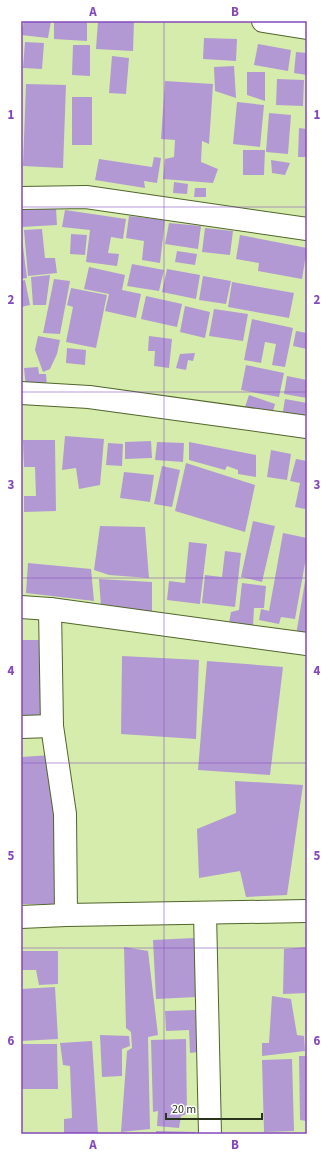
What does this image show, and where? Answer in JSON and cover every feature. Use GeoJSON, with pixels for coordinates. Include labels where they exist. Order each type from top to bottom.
{"type":"FeatureCollection","features":[{"type":"Feature","properties":{"kind":"street"},"geometry":{"type":"LineString","coordinates":[[263,21],[307,28]]}},
{"type":"Feature","properties":{"kind":"street"},"geometry":{"type":"LineString","coordinates":[[21,198],[86,198],[307,229]]}},
{"type":"Feature","properties":{"kind":"street"},"geometry":{"type":"LineString","coordinates":[[21,393],[89,398],[307,428]]}},
{"type":"Feature","properties":{"kind":"street"},"geometry":{"type":"LineString","coordinates":[[21,607],[50,609],[307,644]]}},
{"type":"Feature","properties":{"kind":"street"},"geometry":{"type":"LineString","coordinates":[[50,609],[52,726],[65,814],[66,915]]}},
{"type":"Feature","properties":{"kind":"street"},"geometry":{"type":"LineString","coordinates":[[21,727],[52,726]]}},
{"type":"Feature","properties":{"kind":"street"},"geometry":{"type":"LineString","coordinates":[[21,917],[307,911]]}},
{"type":"Feature","properties":{"kind":"street"},"geometry":{"type":"LineString","coordinates":[[205,913],[210,1134]]}},
{"type":"Feature","properties":{"kind":"building"},"geometry":{"type":"Polygon","coordinates":[[[24,21],[51,21],[48,38],[21,35],[24,21]]]}},
{"type":"Feature","properties":{"kind":"building"},"geometry":{"type":"Polygon","coordinates":[[[54,21],[87,21],[87,41],[54,39],[54,21]]]}},
{"type":"Feature","properties":{"kind":"building"},"geometry":{"type":"Polygon","coordinates":[[[98,21],[134,21],[133,51],[96,49],[98,21]]]}},
{"type":"Feature","properties":{"kind":"building"},"geometry":{"type":"Polygon","coordinates":[[[204,38],[237,39],[236,61],[203,59],[204,38]]]}},
{"type":"Feature","properties":{"kind":"building"},"geometry":{"type":"Polygon","coordinates":[[[25,42],[44,43],[42,69],[23,68],[25,42]]]}},
{"type":"Feature","properties":{"kind":"building"},"geometry":{"type":"Polygon","coordinates":[[[258,44],[291,50],[288,71],[254,65],[258,44]]]}},
{"type":"Feature","properties":{"kind":"building"},"geometry":{"type":"Polygon","coordinates":[[[73,45],[90,45],[90,76],[72,75],[73,45]]]}},
{"type":"Feature","properties":{"kind":"building"},"geometry":{"type":"Polygon","coordinates":[[[296,52],[307,53],[307,75],[294,73],[296,52]]]}},
{"type":"Feature","properties":{"kind":"building"},"geometry":{"type":"Polygon","coordinates":[[[112,56],[129,58],[126,94],[109,93],[112,56]]]}},
{"type":"Feature","properties":{"kind":"building"},"geometry":{"type":"Polygon","coordinates":[[[234,66],[236,98],[215,91],[214,67],[234,66]]]}},
{"type":"Feature","properties":{"kind":"building"},"geometry":{"type":"Polygon","coordinates":[[[247,72],[265,72],[265,101],[247,95],[247,72]]]}},
{"type":"Feature","properties":{"kind":"building"},"geometry":{"type":"Polygon","coordinates":[[[277,79],[304,80],[303,106],[276,105],[277,79]]]}},
{"type":"Feature","properties":{"kind":"building"},"geometry":{"type":"Polygon","coordinates":[[[165,81],[213,84],[209,144],[202,141],[201,162],[218,169],[213,183],[163,179],[165,159],[174,157],[175,140],[161,139],[165,81]]]}},
{"type":"Feature","properties":{"kind":"building"},"geometry":{"type":"Polygon","coordinates":[[[26,84],[66,85],[63,168],[23,166],[26,84]]]}},
{"type":"Feature","properties":{"kind":"building"},"geometry":{"type":"Polygon","coordinates":[[[72,97],[92,97],[92,145],[72,145],[72,97]]]}},
{"type":"Feature","properties":{"kind":"building"},"geometry":{"type":"Polygon","coordinates":[[[237,102],[264,105],[260,147],[233,144],[237,102]]]}},
{"type":"Feature","properties":{"kind":"building"},"geometry":{"type":"Polygon","coordinates":[[[269,113],[291,115],[288,154],[266,152],[269,113]]]}},
{"type":"Feature","properties":{"kind":"building"},"geometry":{"type":"Polygon","coordinates":[[[299,128],[307,129],[307,157],[298,157],[299,128]]]}},
{"type":"Feature","properties":{"kind":"building"},"geometry":{"type":"Polygon","coordinates":[[[243,150],[265,150],[264,175],[243,175],[243,150]]]}},
{"type":"Feature","properties":{"kind":"building"},"geometry":{"type":"Polygon","coordinates":[[[154,157],[161,158],[157,183],[144,181],[145,188],[95,180],[99,159],[152,167],[154,157]]]}},
{"type":"Feature","properties":{"kind":"building"},"geometry":{"type":"Polygon","coordinates":[[[271,160],[290,163],[285,175],[272,173],[271,160]]]}},
{"type":"Feature","properties":{"kind":"building"},"geometry":{"type":"Polygon","coordinates":[[[174,182],[188,184],[187,194],[173,193],[174,182]]]}},
{"type":"Feature","properties":{"kind":"building"},"geometry":{"type":"Polygon","coordinates":[[[195,188],[206,188],[206,197],[194,197],[195,188]]]}},
{"type":"Feature","properties":{"kind":"building"},"geometry":{"type":"Polygon","coordinates":[[[56,208],[57,225],[21,227],[21,210],[56,208]]]}},
{"type":"Feature","properties":{"kind":"building"},"geometry":{"type":"Polygon","coordinates":[[[65,210],[126,219],[123,239],[111,237],[108,253],[119,254],[117,266],[86,262],[90,230],[62,227],[65,210]]]}},
{"type":"Feature","properties":{"kind":"building"},"geometry":{"type":"Polygon","coordinates":[[[129,216],[165,220],[160,263],[142,260],[144,241],[126,238],[129,216]]]}},
{"type":"Feature","properties":{"kind":"building"},"geometry":{"type":"Polygon","coordinates":[[[169,223],[201,226],[198,249],[165,244],[169,223]]]}},
{"type":"Feature","properties":{"kind":"building"},"geometry":{"type":"Polygon","coordinates":[[[205,228],[233,231],[230,255],[202,252],[205,228]]]}},
{"type":"Feature","properties":{"kind":"building"},"geometry":{"type":"Polygon","coordinates":[[[42,229],[45,258],[55,258],[57,273],[28,276],[24,230],[42,229]]]}},
{"type":"Feature","properties":{"kind":"building"},"geometry":{"type":"Polygon","coordinates":[[[21,231],[27,278],[21,279],[21,231]]]}},
{"type":"Feature","properties":{"kind":"building"},"geometry":{"type":"Polygon","coordinates":[[[71,234],[87,235],[85,255],[70,254],[71,234]]]}},
{"type":"Feature","properties":{"kind":"building"},"geometry":{"type":"Polygon","coordinates":[[[240,235],[307,248],[302,279],[258,271],[259,263],[236,259],[240,235]]]}},
{"type":"Feature","properties":{"kind":"building"},"geometry":{"type":"Polygon","coordinates":[[[177,251],[197,254],[195,265],[175,262],[177,251]]]}},
{"type":"Feature","properties":{"kind":"building"},"geometry":{"type":"Polygon","coordinates":[[[132,264],[164,270],[159,291],[127,286],[132,264]]]}},
{"type":"Feature","properties":{"kind":"building"},"geometry":{"type":"Polygon","coordinates":[[[89,267],[125,275],[122,290],[141,294],[136,318],[105,311],[109,294],[84,289],[89,267]]]}},
{"type":"Feature","properties":{"kind":"building"},"geometry":{"type":"Polygon","coordinates":[[[167,269],[200,275],[196,299],[162,292],[167,269]]]}},
{"type":"Feature","properties":{"kind":"building"},"geometry":{"type":"Polygon","coordinates":[[[50,275],[46,305],[33,305],[31,277],[50,275]]]}},
{"type":"Feature","properties":{"kind":"building"},"geometry":{"type":"Polygon","coordinates":[[[203,276],[231,281],[226,304],[199,300],[203,276]]]}},
{"type":"Feature","properties":{"kind":"building"},"geometry":{"type":"Polygon","coordinates":[[[54,279],[70,281],[60,334],[43,333],[54,279]]]}},
{"type":"Feature","properties":{"kind":"building"},"geometry":{"type":"Polygon","coordinates":[[[25,280],[30,305],[21,307],[21,281],[25,280]]]}},
{"type":"Feature","properties":{"kind":"building"},"geometry":{"type":"Polygon","coordinates":[[[232,282],[294,293],[289,318],[228,307],[232,282]]]}},
{"type":"Feature","properties":{"kind":"building"},"geometry":{"type":"Polygon","coordinates":[[[71,288],[107,295],[96,348],[66,342],[73,307],[67,305],[71,288]]]}},
{"type":"Feature","properties":{"kind":"building"},"geometry":{"type":"Polygon","coordinates":[[[146,296],[182,304],[177,327],[141,319],[146,296]]]}},
{"type":"Feature","properties":{"kind":"building"},"geometry":{"type":"Polygon","coordinates":[[[185,306],[210,312],[205,338],[180,332],[185,306]]]}},
{"type":"Feature","properties":{"kind":"building"},"geometry":{"type":"Polygon","coordinates":[[[214,309],[248,314],[243,341],[209,336],[214,309]]]}},
{"type":"Feature","properties":{"kind":"building"},"geometry":{"type":"Polygon","coordinates":[[[252,319],[293,328],[285,367],[272,365],[276,344],[265,342],[261,363],[244,360],[252,319]]]}},
{"type":"Feature","properties":{"kind":"building"},"geometry":{"type":"Polygon","coordinates":[[[296,331],[307,333],[307,349],[293,346],[296,331]]]}},
{"type":"Feature","properties":{"kind":"building"},"geometry":{"type":"Polygon","coordinates":[[[38,336],[60,340],[57,354],[50,369],[43,372],[35,350],[38,336]]]}},
{"type":"Feature","properties":{"kind":"building"},"geometry":{"type":"Polygon","coordinates":[[[149,336],[172,339],[169,368],[154,366],[155,351],[148,351],[149,336]]]}},
{"type":"Feature","properties":{"kind":"building"},"geometry":{"type":"Polygon","coordinates":[[[67,348],[86,350],[85,365],[66,363],[67,348]]]}},
{"type":"Feature","properties":{"kind":"building"},"geometry":{"type":"Polygon","coordinates":[[[195,353],[193,361],[188,360],[186,370],[176,368],[180,354],[195,353]]]}},
{"type":"Feature","properties":{"kind":"building"},"geometry":{"type":"Polygon","coordinates":[[[246,365],[284,373],[279,397],[241,390],[246,365]]]}},
{"type":"Feature","properties":{"kind":"building"},"geometry":{"type":"Polygon","coordinates":[[[38,367],[39,374],[46,374],[47,387],[26,388],[24,368],[38,367]]]}},
{"type":"Feature","properties":{"kind":"building"},"geometry":{"type":"Polygon","coordinates":[[[287,376],[307,380],[307,398],[284,394],[287,376]]]}},
{"type":"Feature","properties":{"kind":"building"},"geometry":{"type":"Polygon","coordinates":[[[249,395],[275,404],[272,415],[245,407],[249,395]]]}},
{"type":"Feature","properties":{"kind":"building"},"geometry":{"type":"Polygon","coordinates":[[[285,399],[307,403],[304,420],[282,417],[285,399]]]}},
{"type":"Feature","properties":{"kind":"building"},"geometry":{"type":"Polygon","coordinates":[[[65,436],[104,439],[100,485],[79,489],[76,468],[62,470],[65,436]]]}},
{"type":"Feature","properties":{"kind":"building"},"geometry":{"type":"Polygon","coordinates":[[[23,440],[55,440],[56,511],[24,512],[24,496],[36,496],[35,467],[24,467],[23,440]]]}},
{"type":"Feature","properties":{"kind":"building"},"geometry":{"type":"Polygon","coordinates":[[[151,441],[152,458],[125,459],[125,442],[151,441]]]}},
{"type":"Feature","properties":{"kind":"building"},"geometry":{"type":"Polygon","coordinates":[[[157,442],[184,443],[183,462],[155,460],[157,442]]]}},
{"type":"Feature","properties":{"kind":"building"},"geometry":{"type":"Polygon","coordinates":[[[189,442],[256,455],[256,477],[238,474],[238,470],[227,466],[225,470],[189,460],[189,442]]]}},
{"type":"Feature","properties":{"kind":"building"},"geometry":{"type":"Polygon","coordinates":[[[108,443],[123,444],[122,466],[106,465],[108,443]]]}},
{"type":"Feature","properties":{"kind":"building"},"geometry":{"type":"Polygon","coordinates":[[[271,450],[291,454],[287,480],[267,477],[271,450]]]}},
{"type":"Feature","properties":{"kind":"building"},"geometry":{"type":"Polygon","coordinates":[[[296,459],[307,461],[307,501],[305,509],[295,507],[300,483],[290,481],[296,459]]]}},
{"type":"Feature","properties":{"kind":"building"},"geometry":{"type":"Polygon","coordinates":[[[186,463],[255,485],[245,532],[175,511],[186,463]]]}},
{"type":"Feature","properties":{"kind":"building"},"geometry":{"type":"Polygon","coordinates":[[[162,466],[180,470],[172,507],[154,504],[162,466]]]}},
{"type":"Feature","properties":{"kind":"building"},"geometry":{"type":"Polygon","coordinates":[[[124,472],[154,475],[150,502],[120,498],[124,472]]]}},
{"type":"Feature","properties":{"kind":"building"},"geometry":{"type":"Polygon","coordinates":[[[253,521],[275,526],[262,582],[241,577],[253,521]]]}},
{"type":"Feature","properties":{"kind":"building"},"geometry":{"type":"Polygon","coordinates":[[[100,526],[145,527],[149,578],[109,575],[94,570],[100,526]]]}},
{"type":"Feature","properties":{"kind":"building"},"geometry":{"type":"Polygon","coordinates":[[[283,533],[307,538],[307,552],[295,619],[281,617],[279,624],[259,620],[261,609],[269,611],[283,533]]]}},
{"type":"Feature","properties":{"kind":"building"},"geometry":{"type":"Polygon","coordinates":[[[189,542],[207,544],[200,604],[167,600],[169,581],[185,583],[189,542]]]}},
{"type":"Feature","properties":{"kind":"building"},"geometry":{"type":"Polygon","coordinates":[[[225,551],[241,553],[235,607],[202,603],[205,575],[222,577],[225,551]]]}},
{"type":"Feature","properties":{"kind":"building"},"geometry":{"type":"Polygon","coordinates":[[[28,563],[91,569],[94,601],[26,593],[28,563]]]}},
{"type":"Feature","properties":{"kind":"building"},"geometry":{"type":"Polygon","coordinates":[[[307,576],[307,637],[296,635],[307,576]]]}},
{"type":"Feature","properties":{"kind":"building"},"geometry":{"type":"Polygon","coordinates":[[[99,579],[152,582],[152,613],[101,607],[99,579]]]}},
{"type":"Feature","properties":{"kind":"building"},"geometry":{"type":"Polygon","coordinates":[[[242,583],[266,586],[264,608],[254,608],[253,626],[229,623],[231,612],[239,610],[242,583]]]}},
{"type":"Feature","properties":{"kind":"building"},"geometry":{"type":"Polygon","coordinates":[[[21,640],[48,640],[48,720],[21,719],[21,640]]]}},
{"type":"Feature","properties":{"kind":"building"},"geometry":{"type":"Polygon","coordinates":[[[122,656],[199,660],[196,739],[121,734],[122,656]]]}},
{"type":"Feature","properties":{"kind":"building"},"geometry":{"type":"Polygon","coordinates":[[[207,661],[283,667],[270,775],[198,770],[207,661]]]}},
{"type":"Feature","properties":{"kind":"building"},"geometry":{"type":"Polygon","coordinates":[[[52,755],[60,905],[21,904],[21,757],[52,755]]]}},
{"type":"Feature","properties":{"kind":"building"},"geometry":{"type":"Polygon","coordinates":[[[235,781],[303,785],[287,895],[246,897],[240,871],[199,878],[197,829],[236,813],[235,781]]]}},
{"type":"Feature","properties":{"kind":"building"},"geometry":{"type":"Polygon","coordinates":[[[194,938],[197,997],[156,999],[153,940],[194,938]]]}},
{"type":"Feature","properties":{"kind":"building"},"geometry":{"type":"Polygon","coordinates":[[[124,947],[148,951],[158,1035],[148,1037],[150,1129],[121,1132],[127,1051],[132,1048],[131,1032],[126,1028],[124,947]]]}},
{"type":"Feature","properties":{"kind":"building"},"geometry":{"type":"Polygon","coordinates":[[[307,947],[307,993],[283,994],[284,949],[307,947]]]}},
{"type":"Feature","properties":{"kind":"building"},"geometry":{"type":"Polygon","coordinates":[[[21,951],[58,951],[58,984],[39,985],[36,970],[21,970],[21,951]]]}},
{"type":"Feature","properties":{"kind":"building"},"geometry":{"type":"Polygon","coordinates":[[[55,987],[58,1039],[21,1041],[21,989],[55,987]]]}},
{"type":"Feature","properties":{"kind":"building"},"geometry":{"type":"Polygon","coordinates":[[[272,996],[291,999],[297,1035],[304,1036],[305,1051],[262,1056],[262,1043],[269,1043],[272,996]]]}},
{"type":"Feature","properties":{"kind":"building"},"geometry":{"type":"Polygon","coordinates":[[[196,1010],[198,1052],[190,1053],[189,1030],[166,1031],[165,1011],[196,1010]]]}},
{"type":"Feature","properties":{"kind":"building"},"geometry":{"type":"Polygon","coordinates":[[[100,1035],[129,1036],[130,1046],[122,1049],[122,1076],[102,1077],[100,1035]]]}},
{"type":"Feature","properties":{"kind":"building"},"geometry":{"type":"Polygon","coordinates":[[[186,1039],[187,1114],[181,1116],[179,1128],[157,1126],[158,1111],[153,1112],[151,1040],[186,1039]]]}},
{"type":"Feature","properties":{"kind":"building"},"geometry":{"type":"Polygon","coordinates":[[[92,1041],[98,1134],[64,1134],[64,1119],[72,1118],[70,1066],[63,1065],[60,1043],[92,1041]]]}},
{"type":"Feature","properties":{"kind":"building"},"geometry":{"type":"Polygon","coordinates":[[[21,1044],[57,1044],[58,1089],[21,1089],[21,1044]]]}},
{"type":"Feature","properties":{"kind":"building"},"geometry":{"type":"Polygon","coordinates":[[[299,1056],[307,1056],[307,1121],[300,1120],[299,1056]]]}},
{"type":"Feature","properties":{"kind":"building"},"geometry":{"type":"Polygon","coordinates":[[[292,1059],[294,1131],[264,1132],[262,1060],[292,1059]]]}},
{"type":"Feature","properties":{"kind":"building"},"geometry":{"type":"Polygon","coordinates":[[[156,1131],[196,1132],[196,1134],[156,1134],[156,1131]]]}}]}
